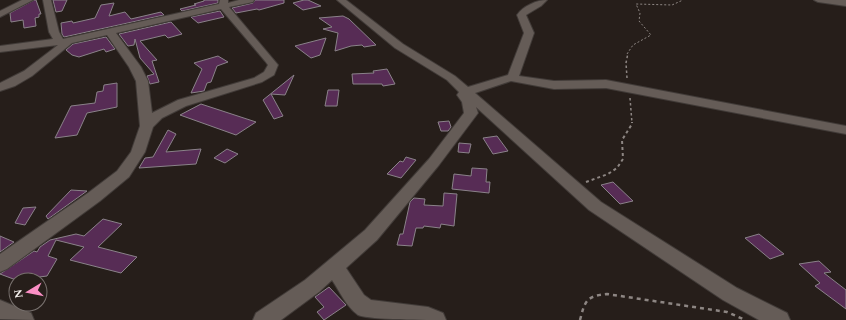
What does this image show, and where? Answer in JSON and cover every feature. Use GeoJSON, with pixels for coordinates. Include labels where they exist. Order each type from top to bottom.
{"type":"FeatureCollection","features":[{"type":"Feature","properties":{"kind":"street"},"geometry":{"type":"LineString","coordinates":[[0,14],[29,0]]}},
{"type":"Feature","properties":{"kind":"street"},"geometry":{"type":"LineString","coordinates":[[47,0],[54,32],[64,41]]}},
{"type":"Feature","properties":{"kind":"street"},"geometry":{"type":"LineString","coordinates":[[0,49],[64,41],[110,32],[223,3],[250,0]]}},
{"type":"Feature","properties":{"kind":"street"},"geometry":{"type":"LineString","coordinates":[[341,0],[399,46],[451,78],[595,206],[723,290],[779,320]]}},
{"type":"Feature","properties":{"kind":"street"},"geometry":{"type":"LineString","coordinates":[[511,78],[514,76],[529,32],[521,14],[525,10],[540,4],[543,0]]}},
{"type":"Feature","properties":{"kind":"street"},"geometry":{"type":"LineString","coordinates":[[818,0],[846,3]]}},
{"type":"Feature","properties":{"kind":"street"},"geometry":{"type":"LineString","coordinates":[[0,264],[123,174],[138,152],[147,126],[157,115],[174,106],[258,80],[269,74],[273,69],[273,65],[270,60],[223,3]]}},
{"type":"Feature","properties":{"kind":"street"},"geometry":{"type":"LineString","coordinates":[[110,32],[135,67],[142,81],[147,126]]}},
{"type":"Feature","properties":{"kind":"street"},"geometry":{"type":"LineString","coordinates":[[0,87],[22,79],[30,74],[64,41]]}},
{"type":"Feature","properties":{"kind":"street"},"geometry":{"type":"LineString","coordinates":[[466,91],[511,78],[554,85],[610,84],[846,130]]}},
{"type":"Feature","properties":{"kind":"street"},"geometry":{"type":"LineString","coordinates":[[264,320],[312,286],[371,235],[395,209],[457,133],[471,113],[468,101],[464,95],[466,91]]}},
{"type":"Feature","properties":{"kind":"street"},"geometry":{"type":"LineString","coordinates":[[333,268],[339,274],[357,301],[366,309],[428,316],[435,320]]}},
{"type":"Feature","properties":{"kind":"street"},"geometry":{"type":"LineString","coordinates":[[0,309],[23,320]]}},
{"type":"Feature","properties":{"kind":"path"},"geometry":{"type":"LineString","coordinates":[[580,320],[584,302],[591,295],[607,294],[727,312],[746,320]]}},
{"type":"Feature","properties":{"kind":"building"},"geometry":{"type":"Polygon","coordinates":[[[36,0],[41,14],[39,14],[39,17],[35,18],[36,26],[24,28],[23,20],[11,22],[10,13],[36,0]]]}},
{"type":"Feature","properties":{"kind":"building"},"geometry":{"type":"Polygon","coordinates":[[[53,0],[67,0],[62,11],[56,12],[53,0]]]}},
{"type":"Feature","properties":{"kind":"building"},"geometry":{"type":"Polygon","coordinates":[[[204,0],[218,0],[218,3],[182,11],[180,9],[196,5],[194,4],[204,0]]]}},
{"type":"Feature","properties":{"kind":"building"},"geometry":{"type":"Polygon","coordinates":[[[255,0],[284,0],[284,3],[259,10],[257,9],[236,13],[232,8],[253,3],[255,0]]]}},
{"type":"Feature","properties":{"kind":"building"},"geometry":{"type":"Polygon","coordinates":[[[308,0],[321,6],[303,10],[293,3],[308,0]]]}},
{"type":"Feature","properties":{"kind":"building"},"geometry":{"type":"Polygon","coordinates":[[[114,3],[109,16],[125,12],[131,19],[161,12],[164,15],[64,37],[62,34],[61,23],[72,21],[73,23],[95,18],[101,5],[114,3]]]}},
{"type":"Feature","properties":{"kind":"building"},"geometry":{"type":"Polygon","coordinates":[[[220,11],[224,17],[198,23],[191,17],[220,11]]]}},
{"type":"Feature","properties":{"kind":"building"},"geometry":{"type":"Polygon","coordinates":[[[343,16],[349,19],[376,45],[364,47],[362,45],[351,46],[335,51],[338,33],[323,29],[332,27],[319,18],[343,16]]]}},
{"type":"Feature","properties":{"kind":"building"},"geometry":{"type":"Polygon","coordinates":[[[171,22],[182,34],[168,38],[165,35],[140,41],[157,60],[152,61],[159,82],[150,84],[147,76],[154,74],[140,58],[135,39],[134,45],[128,46],[119,34],[171,22]]]}},
{"type":"Feature","properties":{"kind":"building"},"geometry":{"type":"Polygon","coordinates":[[[106,37],[115,49],[106,52],[104,49],[79,57],[72,55],[66,50],[73,44],[106,37]]]}},
{"type":"Feature","properties":{"kind":"building"},"geometry":{"type":"Polygon","coordinates":[[[326,38],[320,55],[311,58],[295,46],[326,38]]]}},
{"type":"Feature","properties":{"kind":"building"},"geometry":{"type":"Polygon","coordinates":[[[218,56],[228,62],[217,66],[211,82],[207,83],[204,91],[191,93],[202,69],[194,63],[218,56]]]}},
{"type":"Feature","properties":{"kind":"building"},"geometry":{"type":"Polygon","coordinates":[[[387,69],[395,84],[383,86],[382,84],[353,84],[352,74],[374,73],[373,71],[387,69]]]}},
{"type":"Feature","properties":{"kind":"building"},"geometry":{"type":"Polygon","coordinates":[[[294,75],[285,95],[271,94],[283,116],[274,119],[263,100],[294,75]]]}},
{"type":"Feature","properties":{"kind":"building"},"geometry":{"type":"Polygon","coordinates":[[[117,83],[117,107],[87,113],[77,135],[55,138],[71,106],[95,103],[97,92],[103,91],[104,85],[117,83]]]}},
{"type":"Feature","properties":{"kind":"building"},"geometry":{"type":"Polygon","coordinates":[[[328,90],[339,90],[337,106],[325,106],[328,90]]]}},
{"type":"Feature","properties":{"kind":"building"},"geometry":{"type":"Polygon","coordinates":[[[201,104],[256,122],[236,135],[180,115],[201,104]]]}},
{"type":"Feature","properties":{"kind":"building"},"geometry":{"type":"Polygon","coordinates":[[[449,121],[451,127],[448,131],[441,131],[438,122],[449,121]]]}},
{"type":"Feature","properties":{"kind":"building"},"geometry":{"type":"Polygon","coordinates":[[[168,130],[176,134],[166,152],[201,149],[196,164],[139,168],[145,158],[153,157],[168,130]]]}},
{"type":"Feature","properties":{"kind":"building"},"geometry":{"type":"Polygon","coordinates":[[[497,136],[508,151],[493,154],[483,138],[497,136]]]}},
{"type":"Feature","properties":{"kind":"building"},"geometry":{"type":"Polygon","coordinates":[[[459,143],[471,144],[469,153],[458,152],[459,143]]]}},
{"type":"Feature","properties":{"kind":"building"},"geometry":{"type":"Polygon","coordinates":[[[227,149],[238,154],[225,163],[214,158],[227,149]]]}},
{"type":"Feature","properties":{"kind":"building"},"geometry":{"type":"Polygon","coordinates":[[[406,157],[416,160],[401,178],[387,174],[400,161],[403,162],[406,157]]]}},
{"type":"Feature","properties":{"kind":"building"},"geometry":{"type":"Polygon","coordinates":[[[472,168],[487,169],[486,182],[490,182],[489,193],[452,189],[454,174],[471,176],[472,168]]]}},
{"type":"Feature","properties":{"kind":"building"},"geometry":{"type":"Polygon","coordinates":[[[613,182],[633,201],[620,204],[601,185],[613,182]]]}},
{"type":"Feature","properties":{"kind":"building"},"geometry":{"type":"Polygon","coordinates":[[[71,190],[87,191],[48,219],[46,216],[71,190]]]}},
{"type":"Feature","properties":{"kind":"building"},"geometry":{"type":"Polygon","coordinates":[[[444,193],[457,194],[454,226],[441,224],[440,228],[424,226],[423,228],[416,228],[412,246],[397,245],[400,234],[403,234],[410,202],[414,198],[425,199],[424,205],[443,206],[444,193]]]}},
{"type":"Feature","properties":{"kind":"building"},"geometry":{"type":"Polygon","coordinates":[[[36,207],[25,225],[15,223],[23,208],[36,207]]]}},
{"type":"Feature","properties":{"kind":"building"},"geometry":{"type":"Polygon","coordinates":[[[103,219],[122,224],[98,247],[137,257],[121,273],[70,260],[84,247],[56,240],[48,256],[57,259],[48,274],[48,272],[8,272],[8,277],[0,274],[34,251],[37,252],[40,247],[50,240],[76,234],[84,236],[103,219]]]}},
{"type":"Feature","properties":{"kind":"building"},"geometry":{"type":"Polygon","coordinates":[[[759,234],[784,254],[770,259],[745,238],[759,234]]]}},
{"type":"Feature","properties":{"kind":"building"},"geometry":{"type":"Polygon","coordinates":[[[0,236],[14,242],[0,252],[0,236]]]}},
{"type":"Feature","properties":{"kind":"building"},"geometry":{"type":"Polygon","coordinates":[[[819,261],[831,272],[824,273],[846,290],[846,309],[815,286],[820,283],[799,264],[819,261]]]}},
{"type":"Feature","properties":{"kind":"building"},"geometry":{"type":"Polygon","coordinates":[[[329,287],[346,305],[324,320],[317,312],[324,307],[315,297],[329,287]]]}}]}
